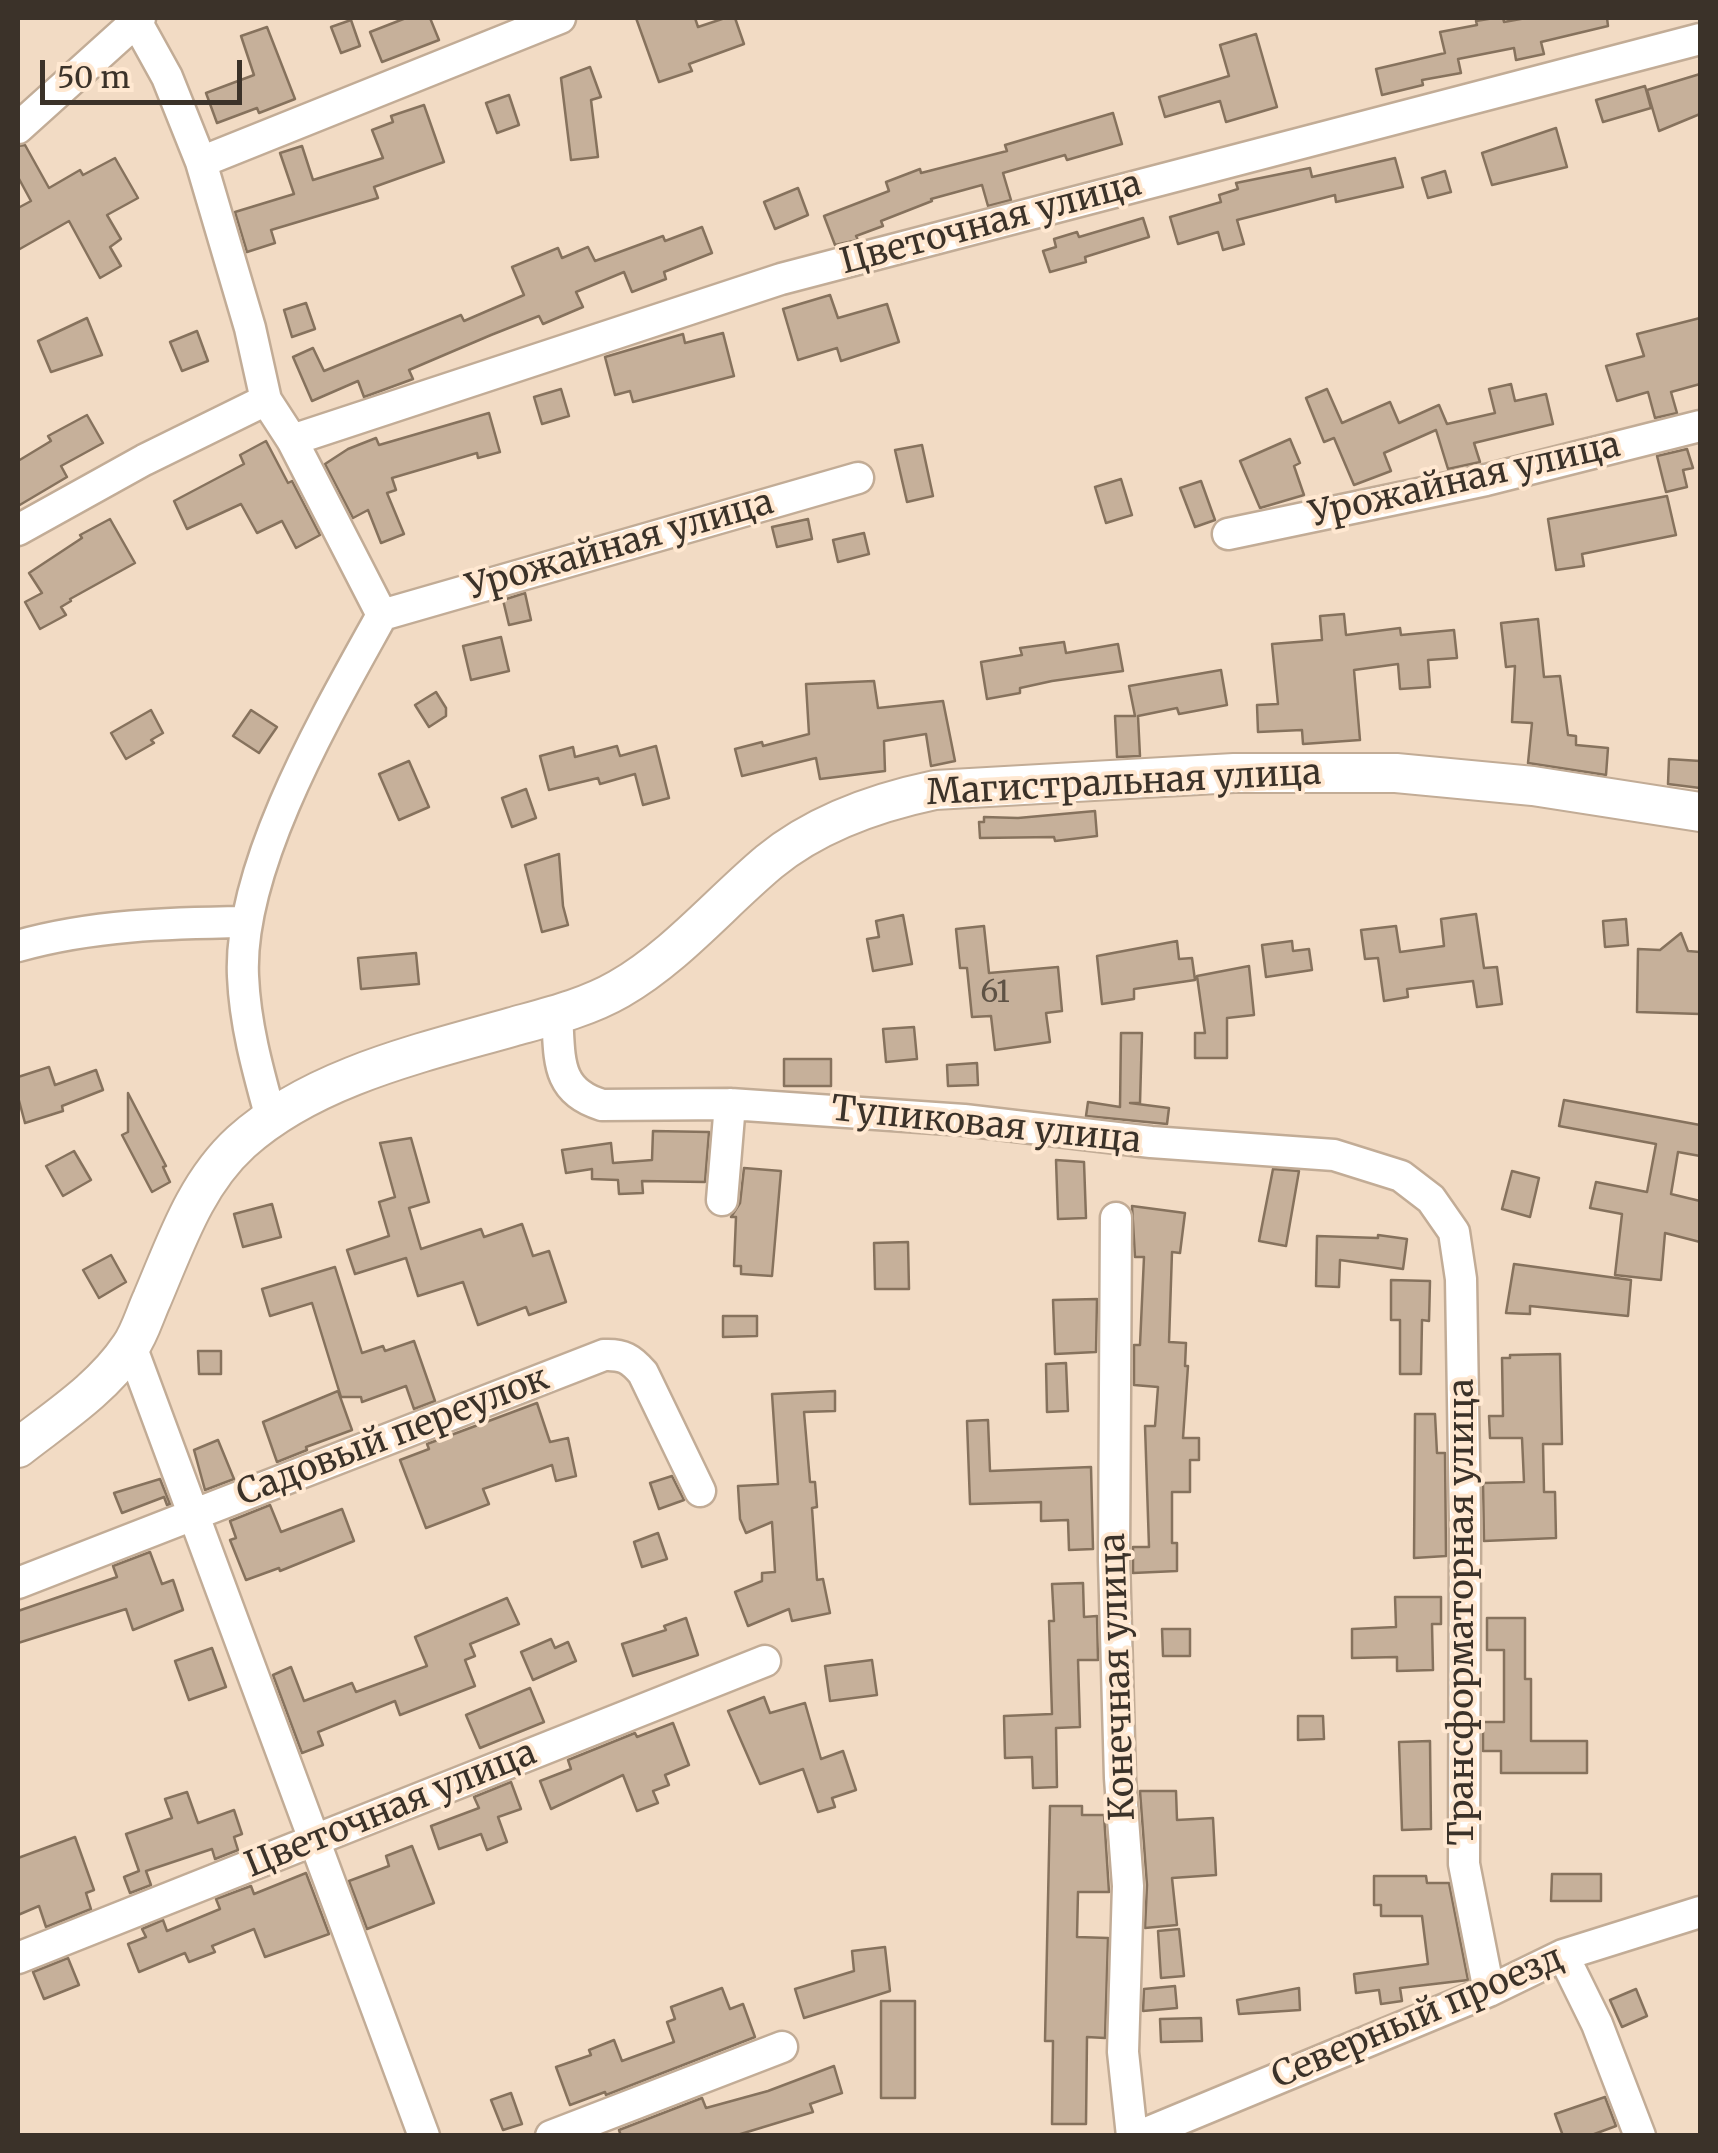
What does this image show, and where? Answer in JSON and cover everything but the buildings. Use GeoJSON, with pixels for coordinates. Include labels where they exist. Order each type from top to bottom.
{"type":"FeatureCollection","features":[{"type":"Feature","properties":{"kind":"street"},"geometry":{"type":"LineString","coordinates":[[200,162],[560,18]]}},
{"type":"Feature","properties":{"kind":"street"},"geometry":{"type":"LineString","coordinates":[[18,128],[138,19],[167,77],[200,162],[250,328],[266,400],[292,440],[382,614],[339,692],[266,849],[246,922],[243,974],[250,1042],[271,1118]]}},
{"type":"Feature","properties":{"kind":"street","name":"Цветочная улица"},"geometry":{"type":"LineString","coordinates":[[292,440],[781,279],[1700,39]]}},
{"type":"Feature","properties":{"kind":"street"},"geometry":{"type":"LineString","coordinates":[[18,530],[144,460],[266,400]]}},
{"type":"Feature","properties":{"kind":"street","name":"Урожайная улица"},"geometry":{"type":"LineString","coordinates":[[1228,534],[1486,480],[1700,426]]}},
{"type":"Feature","properties":{"kind":"street","name":"Урожайная улица"},"geometry":{"type":"LineString","coordinates":[[382,614],[858,478]]}},
{"type":"Feature","properties":{"kind":"street","name":"Магистральная улица"},"geometry":{"type":"LineString","coordinates":[[18,1448],[95,1387],[131,1346],[193,1202],[217,1166],[271,1118],[332,1086],[557,1016],[618,989],[684,941],[773,859],[810,836],[892,799],[935,790],[1234,773],[1396,773],[1533,786],[1700,812]]}},
{"type":"Feature","properties":{"kind":"street"},"geometry":{"type":"LineString","coordinates":[[18,946],[59,934],[162,923],[246,922]]}},
{"type":"Feature","properties":{"kind":"street","name":"Тупиковая улица"},"geometry":{"type":"LineString","coordinates":[[557,1016],[560,1065],[568,1085],[583,1100],[602,1106],[730,1104],[964,1120],[1151,1142],[1334,1155],[1401,1176],[1431,1200],[1454,1232]]}},
{"type":"Feature","properties":{"kind":"street"},"geometry":{"type":"LineString","coordinates":[[722,1200],[730,1104]]}},
{"type":"Feature","properties":{"kind":"street","name":"Конечная улица"},"geometry":{"type":"LineString","coordinates":[[1116,1218],[1114,1576],[1120,1778],[1128,1886],[1123,2052],[1136,2136]]}},
{"type":"Feature","properties":{"kind":"street","name":"Трансформаторная улица"},"geometry":{"type":"LineString","coordinates":[[1454,1232],[1461,1279],[1465,1502],[1464,1864],[1490,1991]]}},
{"type":"Feature","properties":{"kind":"street"},"geometry":{"type":"LineString","coordinates":[[131,1346],[424,2136]]}},
{"type":"Feature","properties":{"kind":"street","name":"Садовый переулок"},"geometry":{"type":"LineString","coordinates":[[18,1582],[604,1355],[619,1354],[643,1373],[700,1491]]}},
{"type":"Feature","properties":{"kind":"street","name":"Цветочная улица"},"geometry":{"type":"LineString","coordinates":[[18,1958],[765,1661]]}},
{"type":"Feature","properties":{"kind":"street","name":"Северный проезд"},"geometry":{"type":"LineString","coordinates":[[1136,2136],[1490,1991],[1563,1955],[1700,1912]]}},
{"type":"Feature","properties":{"kind":"street"},"geometry":{"type":"LineString","coordinates":[[1563,1955],[1597,2024],[1640,2136]]}},
{"type":"Feature","properties":{"kind":"street"},"geometry":{"type":"LineString","coordinates":[[551,2136],[782,2047]]}}]}
